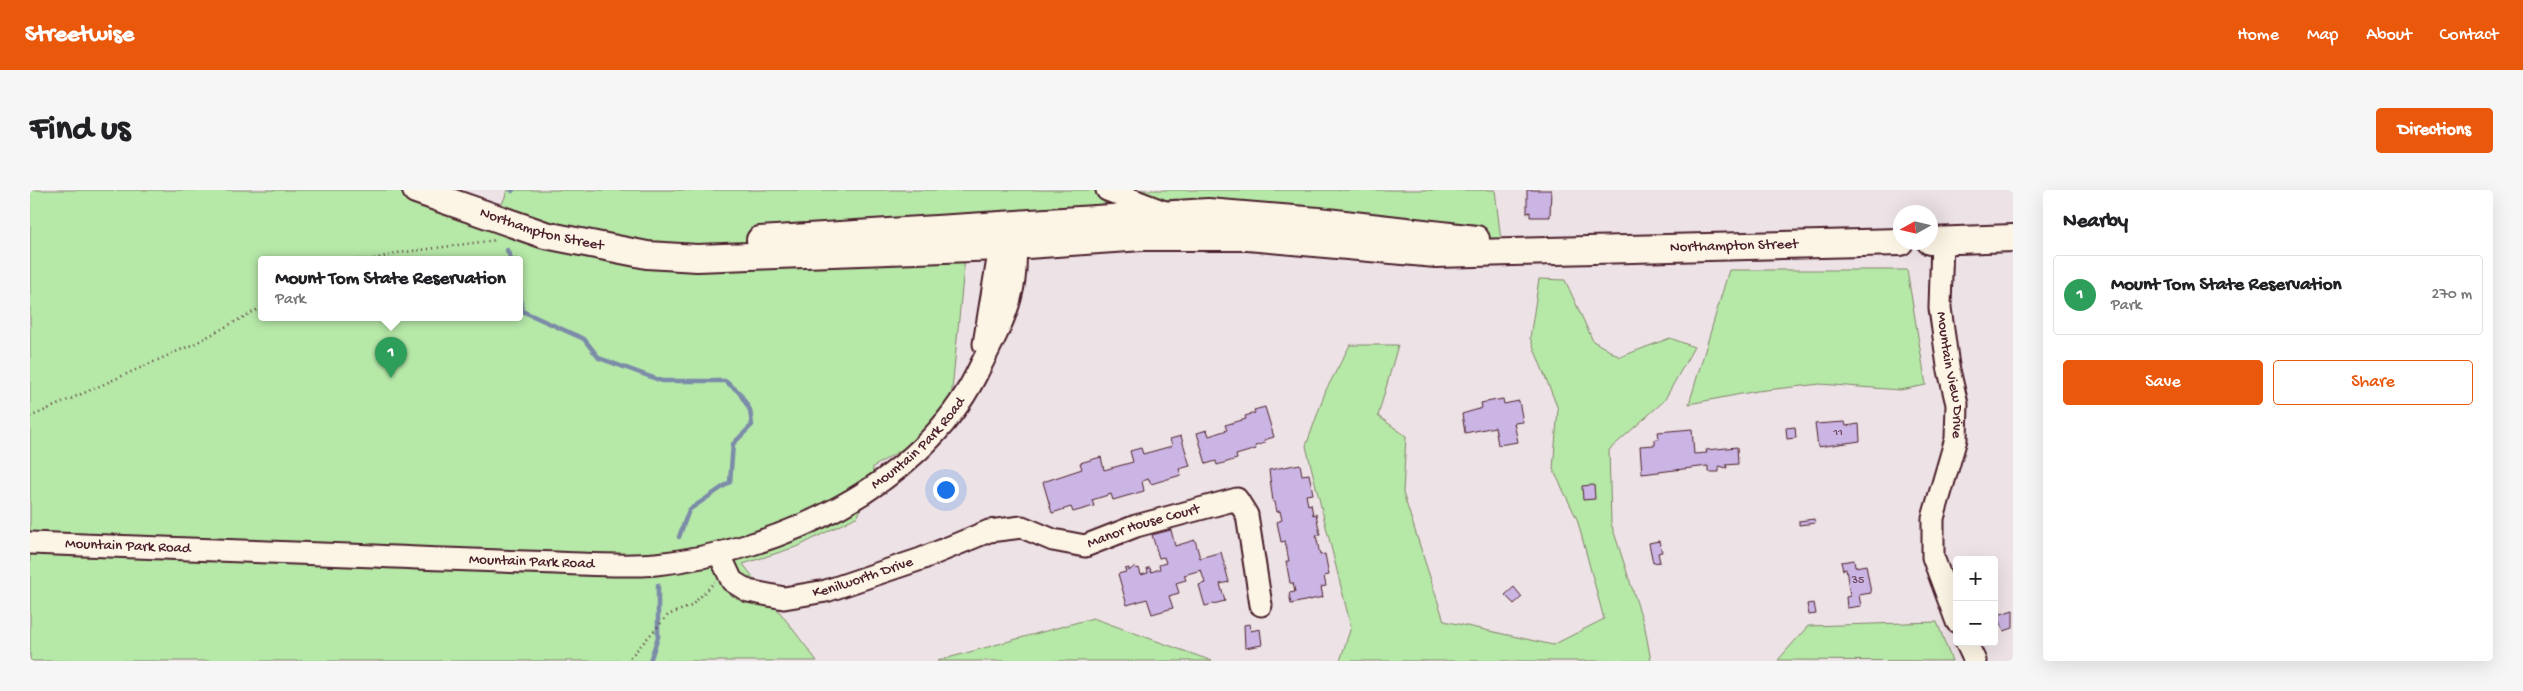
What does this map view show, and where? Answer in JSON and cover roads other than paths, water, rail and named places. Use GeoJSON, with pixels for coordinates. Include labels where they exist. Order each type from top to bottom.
{"type":"FeatureCollection","features":[{"type":"Feature","properties":{"kind":"main road","name":"Northampton Street"},"geometry":{"type":"LineString","coordinates":[[416,190],[538,233],[611,248],[707,244],[1009,239]]}},
{"type":"Feature","properties":{"kind":"main road"},"geometry":{"type":"LineString","coordinates":[[1009,239],[1170,214],[1208,212],[1260,215],[1566,249]]}},
{"type":"Feature","properties":{"kind":"main road"},"geometry":{"type":"LineString","coordinates":[[1009,239],[1206,236],[1276,239],[1373,250],[1436,254],[1490,254],[1566,249]]}},
{"type":"Feature","properties":{"kind":"main road"},"geometry":{"type":"LineString","coordinates":[[1938,241],[2013,238]]}},
{"type":"Feature","properties":{"kind":"main road","name":"Northampton Street"},"geometry":{"type":"LineString","coordinates":[[1566,249],[1893,242]]}},
{"type":"Feature","properties":{"kind":"street"},"geometry":{"type":"LineString","coordinates":[[1107,190],[1170,214]]}},
{"type":"Feature","properties":{"kind":"street","name":"Mountain Park Road"},"geometry":{"type":"LineString","coordinates":[[30,543],[595,564],[722,561],[840,506],[886,478],[928,441],[972,381],[986,336],[1009,239]]}},
{"type":"Feature","properties":{"kind":"street","name":"Mountain View Drive"},"geometry":{"type":"LineString","coordinates":[[1937,250],[1940,308],[1948,366],[1957,404],[1956,439],[1933,518],[1934,557],[1953,611]]}},
{"type":"Feature","properties":{"kind":"street","name":"Manor House Court"},"geometry":{"type":"LineString","coordinates":[[1022,527],[1053,540],[1085,546],[1136,526],[1237,499],[1247,515],[1261,605]]}},
{"type":"Feature","properties":{"kind":"street","name":"Kenilworth Drive"},"geometry":{"type":"LineString","coordinates":[[722,561],[732,581],[748,591],[784,598],[826,591],[921,558],[989,531],[1022,527]]}},
{"type":"Feature","properties":{"kind":"street"},"geometry":{"type":"LineString","coordinates":[[1968,646],[1975,661]]}},
{"type":"Feature","properties":{"kind":"waterway"},"geometry":{"type":"LineString","coordinates":[[507,250],[510,256]]}},
{"type":"Feature","properties":{"kind":"waterway"},"geometry":{"type":"LineString","coordinates":[[523,311],[584,339],[599,358],[662,381],[725,381],[739,392],[750,410],[752,425],[733,444],[730,482],[689,510],[679,537]]}},
{"type":"Feature","properties":{"kind":"waterway"},"geometry":{"type":"LineString","coordinates":[[650,661],[658,637],[658,585]]}},
{"type":"Feature","properties":{"kind":"place","name":"Mount Tom State Reservation"},"geometry":{"type":"Point","coordinates":[391,378]}}]}
